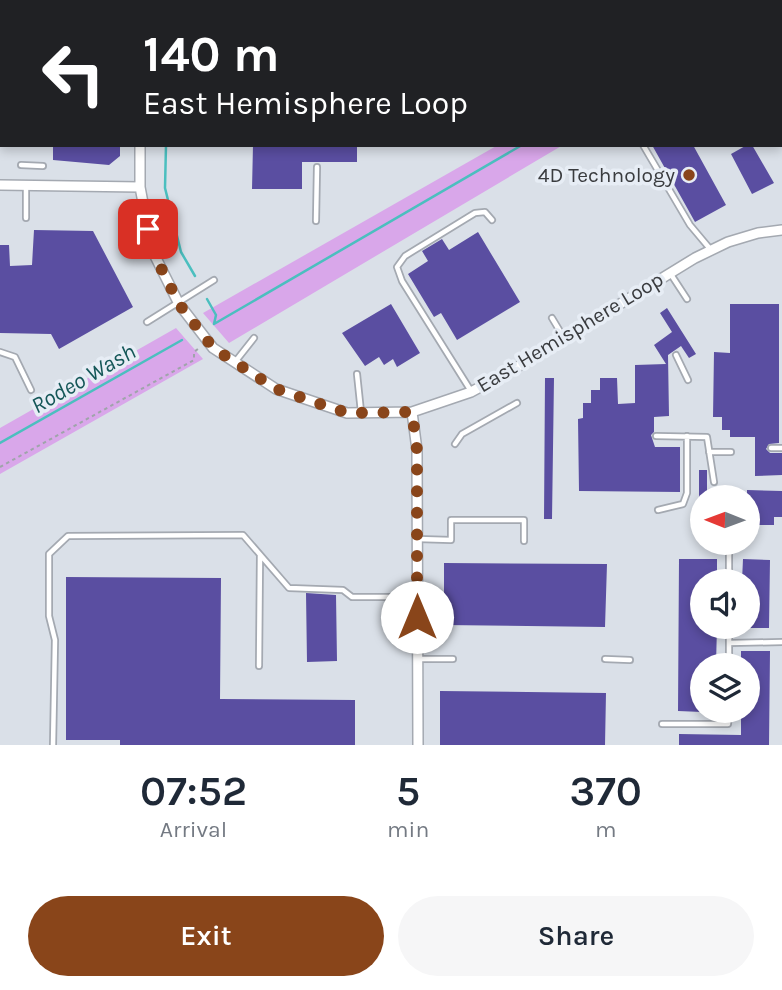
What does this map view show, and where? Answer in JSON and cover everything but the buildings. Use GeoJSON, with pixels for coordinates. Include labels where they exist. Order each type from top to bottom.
{"type":"FeatureCollection","features":[{"type":"Feature","properties":{"kind":"street","name":"East Hemisphere Loop"},"geometry":{"type":"LineString","coordinates":[[139,147],[139,187],[152,250],[179,304],[213,348],[276,389],[347,413],[412,412],[471,392],[712,250],[758,233],[782,230]]}},
{"type":"Feature","properties":{"kind":"street"},"geometry":{"type":"LineString","coordinates":[[0,185],[139,187]]}},
{"type":"Feature","properties":{"kind":"street"},"geometry":{"type":"LineString","coordinates":[[412,412],[417,450],[418,745]]}},
{"type":"Feature","properties":{"kind":"lane"},"geometry":{"type":"LineString","coordinates":[[644,147],[691,225],[712,250]]}},
{"type":"Feature","properties":{"kind":"lane"},"geometry":{"type":"LineString","coordinates":[[21,165],[43,166]]}},
{"type":"Feature","properties":{"kind":"lane"},"geometry":{"type":"LineString","coordinates":[[317,167],[317,221]]}},
{"type":"Feature","properties":{"kind":"lane"},"geometry":{"type":"LineString","coordinates":[[26,186],[26,218]]}},
{"type":"Feature","properties":{"kind":"lane"},"geometry":{"type":"LineString","coordinates":[[471,392],[402,281],[397,267],[405,256],[475,213],[485,212],[492,220]]}},
{"type":"Feature","properties":{"kind":"lane"},"geometry":{"type":"LineString","coordinates":[[670,273],[687,299]]}},
{"type":"Feature","properties":{"kind":"lane"},"geometry":{"type":"LineString","coordinates":[[147,322],[214,280]]}},
{"type":"Feature","properties":{"kind":"lane"},"geometry":{"type":"LineString","coordinates":[[552,318],[564,338]]}},
{"type":"Feature","properties":{"kind":"lane"},"geometry":{"type":"LineString","coordinates":[[234,362],[254,338]]}},
{"type":"Feature","properties":{"kind":"lane"},"geometry":{"type":"LineString","coordinates":[[0,352],[15,357],[31,390]]}},
{"type":"Feature","properties":{"kind":"lane"},"geometry":{"type":"LineString","coordinates":[[676,355],[688,380]]}},
{"type":"Feature","properties":{"kind":"lane"},"geometry":{"type":"LineString","coordinates":[[357,374],[361,413]]}},
{"type":"Feature","properties":{"kind":"lane"},"geometry":{"type":"LineString","coordinates":[[455,444],[462,434],[517,403]]}},
{"type":"Feature","properties":{"kind":"lane"},"geometry":{"type":"LineString","coordinates":[[656,436],[707,437],[714,482]]}},
{"type":"Feature","properties":{"kind":"lane"},"geometry":{"type":"LineString","coordinates":[[658,510],[683,504],[687,493],[687,436]]}},
{"type":"Feature","properties":{"kind":"lane"},"geometry":{"type":"LineString","coordinates":[[771,447],[782,448]]}},
{"type":"Feature","properties":{"kind":"lane"},"geometry":{"type":"LineString","coordinates":[[709,452],[731,452]]}},
{"type":"Feature","properties":{"kind":"lane"},"geometry":{"type":"LineString","coordinates":[[417,540],[451,540],[451,520],[524,520],[524,541]]}},
{"type":"Feature","properties":{"kind":"lane"},"geometry":{"type":"LineString","coordinates":[[53,745],[55,640],[49,616],[49,554],[68,536],[243,535],[289,588],[343,590],[352,597],[417,597]]}},
{"type":"Feature","properties":{"kind":"lane"},"geometry":{"type":"LineString","coordinates":[[259,666],[260,555]]}},
{"type":"Feature","properties":{"kind":"lane"},"geometry":{"type":"LineString","coordinates":[[729,639],[729,653]]}},
{"type":"Feature","properties":{"kind":"lane"},"geometry":{"type":"LineString","coordinates":[[729,643],[782,642]]}},
{"type":"Feature","properties":{"kind":"lane"},"geometry":{"type":"LineString","coordinates":[[417,660],[453,659]]}},
{"type":"Feature","properties":{"kind":"lane"},"geometry":{"type":"LineString","coordinates":[[605,659],[629,660]]}},
{"type":"Feature","properties":{"kind":"lane"},"geometry":{"type":"LineString","coordinates":[[662,724],[729,723]]}},
{"type":"Feature","properties":{"kind":"path"},"geometry":{"type":"LineString","coordinates":[[0,467],[194,360],[194,352],[208,340]]}},
{"type":"Feature","properties":{"kind":"shaded area"},"geometry":{"type":"Polygon","coordinates":[[[494,147],[560,147],[229,343],[203,313],[494,147]]]}},
{"type":"Feature","properties":{"kind":"shaded area"},"geometry":{"type":"Polygon","coordinates":[[[176,328],[203,359],[0,474],[0,428],[176,328]]]}},
{"type":"Feature","properties":{"kind":"waterway","name":"Rodeo Wash"},"geometry":{"type":"LineString","coordinates":[[166,147],[165,188],[181,252],[195,276]]}},
{"type":"Feature","properties":{"kind":"waterway"},"geometry":{"type":"LineString","coordinates":[[214,324],[519,147]]}},
{"type":"Feature","properties":{"kind":"waterway","name":"Rodeo Wash"},"geometry":{"type":"LineString","coordinates":[[207,299],[216,315],[214,324]]}},
{"type":"Feature","properties":{"kind":"waterway","name":"Rodeo Wash"},"geometry":{"type":"LineString","coordinates":[[0,443],[182,340]]}},
{"type":"Feature","properties":{"kind":"place","name":"4D Technology"},"geometry":{"type":"Point","coordinates":[689,175]}},
{"type":"Feature","properties":{"kind":"route"},"geometry":{"type":"LineString","coordinates":[[148,229],[152,250],[179,304],[213,348],[276,389],[347,413],[412,412],[417,450],[417,617]]}}]}
